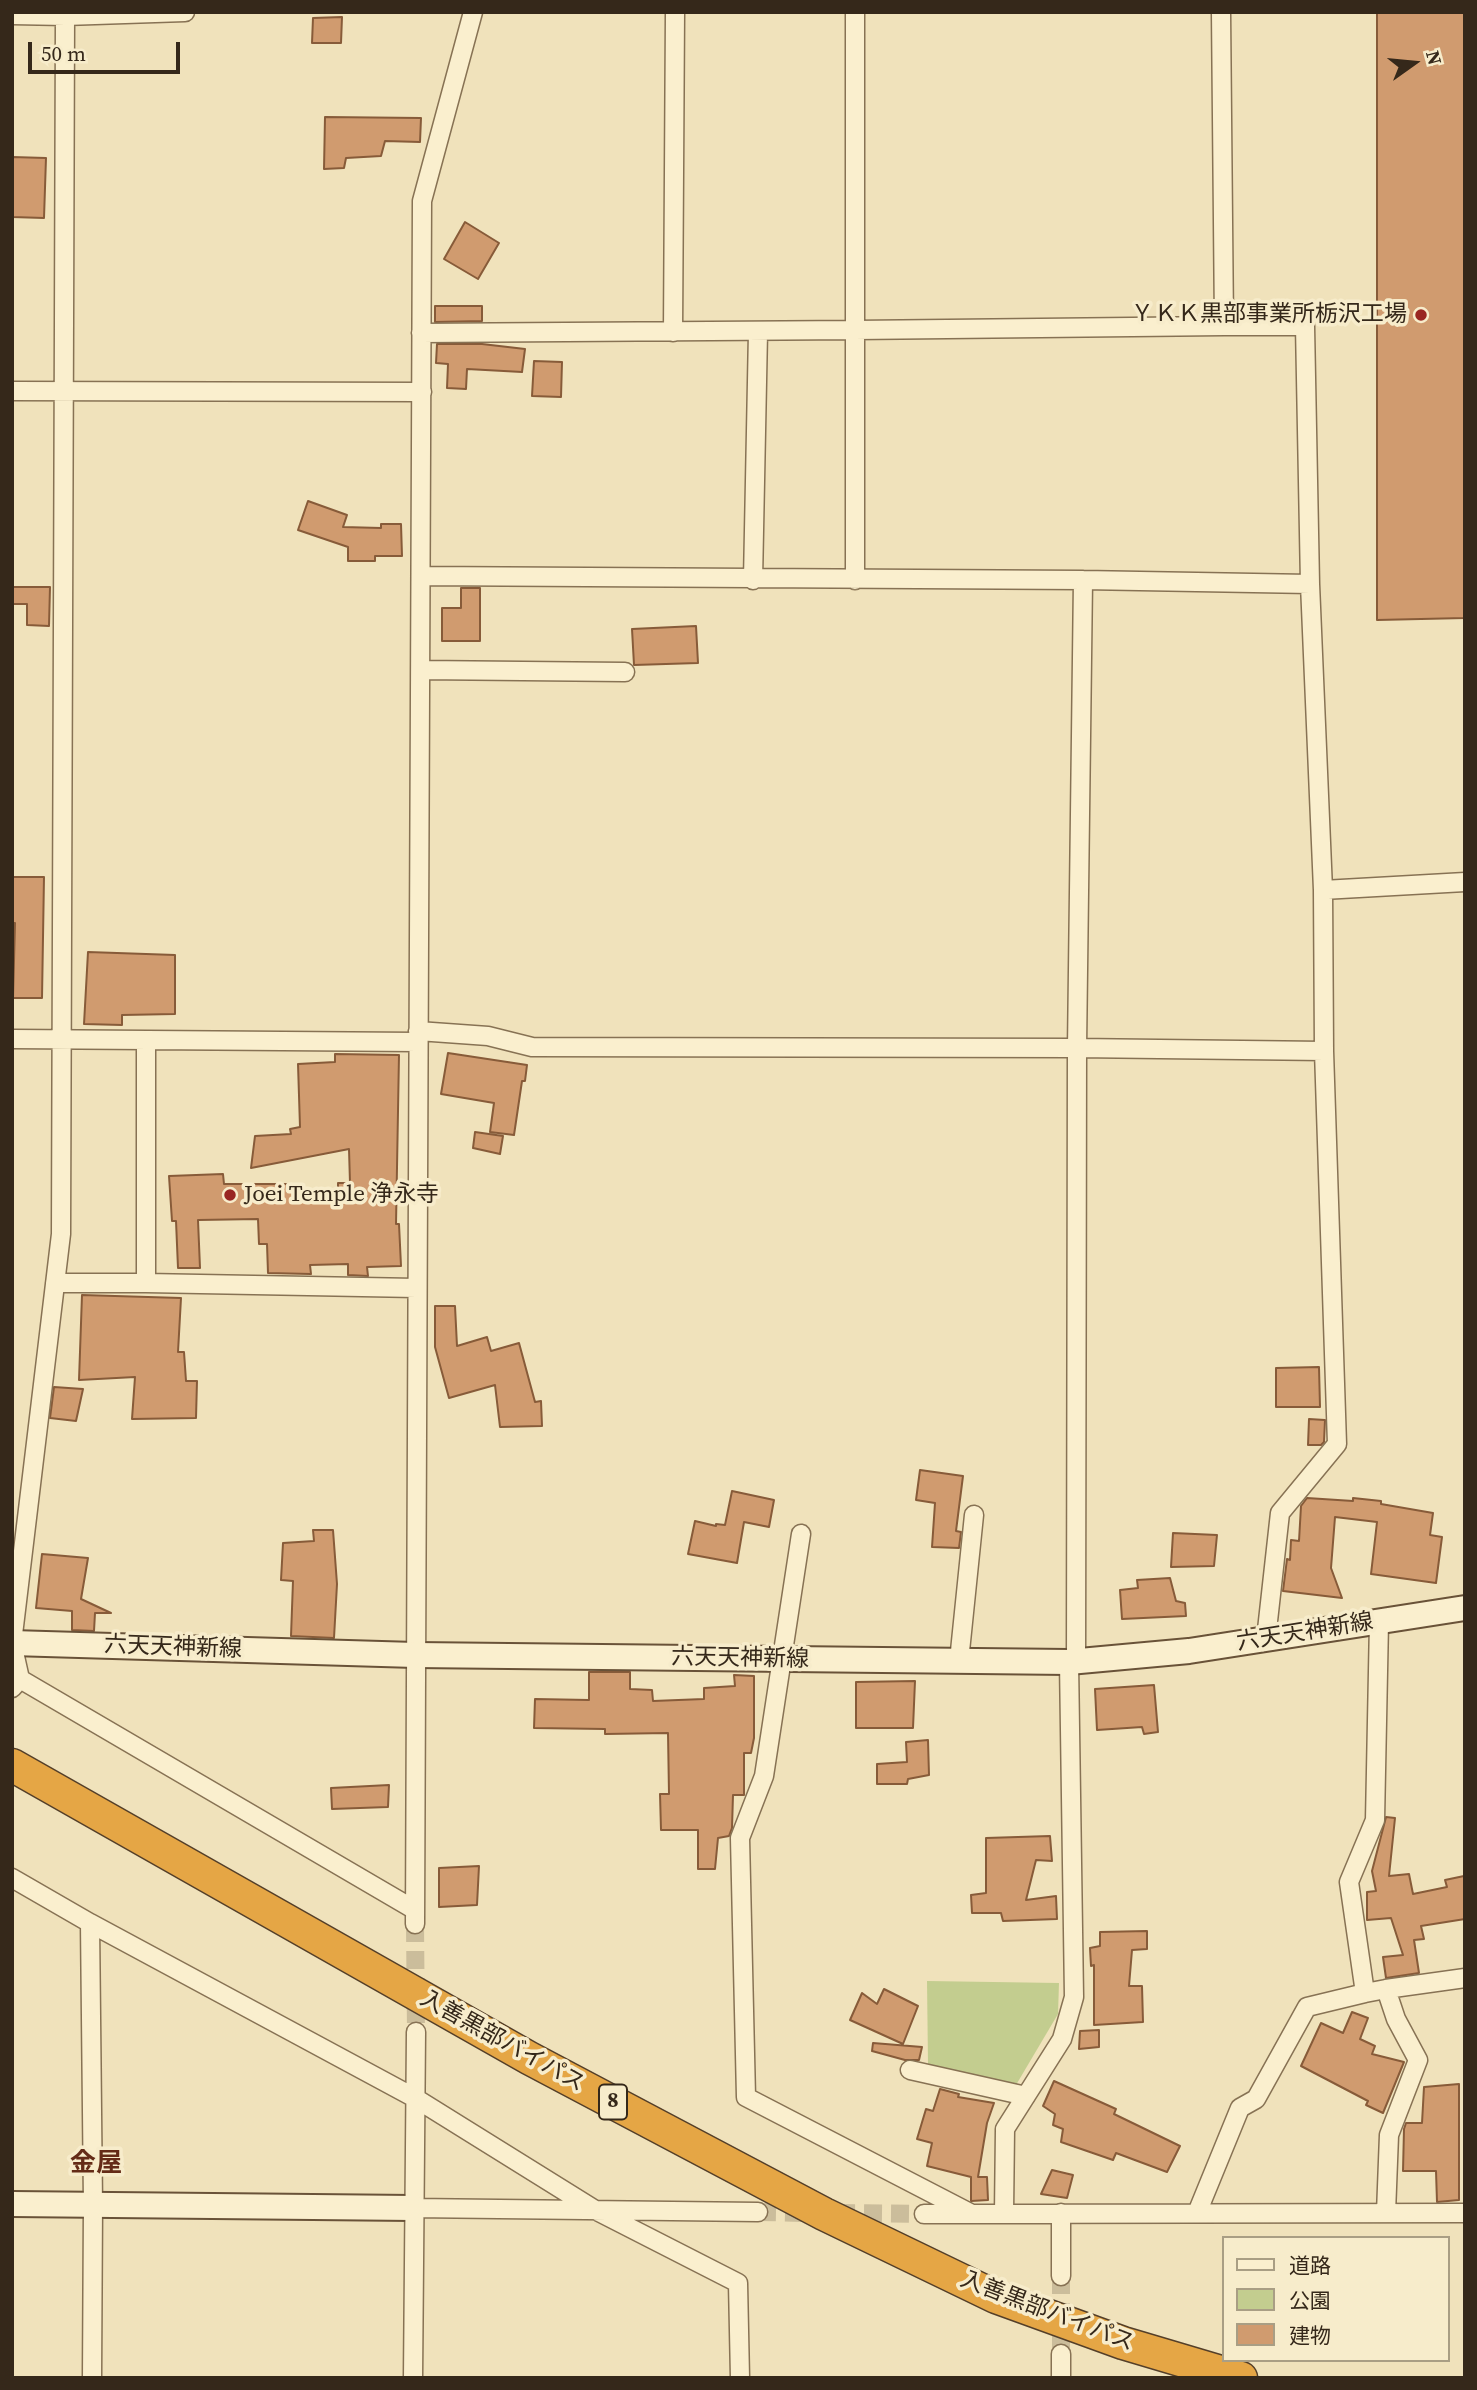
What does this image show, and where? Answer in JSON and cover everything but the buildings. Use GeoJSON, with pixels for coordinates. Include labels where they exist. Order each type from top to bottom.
{"type":"FeatureCollection","features":[{"type":"Feature","properties":{"kind":"highway","name":"入善黒部バイパス"},"geometry":{"type":"LineString","coordinates":[[12,1765],[529,2058],[824,2214],[996,2298],[1123,2343],[1241,2378]]}},
{"type":"Feature","properties":{"kind":"main road","name":"六天天神新線"},"geometry":{"type":"LineString","coordinates":[[12,1643],[415,1656],[1072,1662],[1189,1651],[1465,1608]]}},
{"type":"Feature","properties":{"kind":"main road"},"geometry":{"type":"LineString","coordinates":[[12,2204],[413,2208]]}},
{"type":"Feature","properties":{"kind":"street"},"geometry":{"type":"LineString","coordinates":[[12,15],[185,12]]}},
{"type":"Feature","properties":{"kind":"street"},"geometry":{"type":"LineString","coordinates":[[65,16],[61,1234],[12,1643],[16,1684],[415,1917],[422,201],[473,12]]}},
{"type":"Feature","properties":{"kind":"street"},"geometry":{"type":"LineString","coordinates":[[673,332],[675,12]]}},
{"type":"Feature","properties":{"kind":"street"},"geometry":{"type":"LineString","coordinates":[[855,12],[855,580]]}},
{"type":"Feature","properties":{"kind":"street"},"geometry":{"type":"LineString","coordinates":[[1221,12],[1224,326]]}},
{"type":"Feature","properties":{"kind":"street"},"geometry":{"type":"LineString","coordinates":[[421,333],[1305,326],[1310,584],[1323,890],[1324,1051],[1337,1444],[1280,1513],[1266,1640]]}},
{"type":"Feature","properties":{"kind":"street"},"geometry":{"type":"LineString","coordinates":[[752,580],[758,332]]}},
{"type":"Feature","properties":{"kind":"street"},"geometry":{"type":"LineString","coordinates":[[12,391],[422,392]]}},
{"type":"Feature","properties":{"kind":"street"},"geometry":{"type":"LineString","coordinates":[[422,576],[1310,584]]}},
{"type":"Feature","properties":{"kind":"street"},"geometry":{"type":"LineString","coordinates":[[1004,2213],[1005,2129],[1062,2039],[1074,1997],[1072,1662],[1083,580]]}},
{"type":"Feature","properties":{"kind":"street"},"geometry":{"type":"LineString","coordinates":[[421,670],[625,672]]}},
{"type":"Feature","properties":{"kind":"street"},"geometry":{"type":"LineString","coordinates":[[1323,890],[1465,882]]}},
{"type":"Feature","properties":{"kind":"street"},"geometry":{"type":"LineString","coordinates":[[12,1039],[488,1036],[532,1047],[1324,1051]]}},
{"type":"Feature","properties":{"kind":"street"},"geometry":{"type":"LineString","coordinates":[[146,1040],[146,1283]]}},
{"type":"Feature","properties":{"kind":"street"},"geometry":{"type":"LineString","coordinates":[[55,1283],[416,1288]]}},
{"type":"Feature","properties":{"kind":"street"},"geometry":{"type":"LineString","coordinates":[[958,1661],[974,1515]]}},
{"type":"Feature","properties":{"kind":"street"},"geometry":{"type":"LineString","coordinates":[[801,1534],[764,1776],[740,1838],[746,2097],[970,2213]]}},
{"type":"Feature","properties":{"kind":"street"},"geometry":{"type":"LineString","coordinates":[[1365,1993],[1349,1882],[1375,1820],[1379,1622]]}},
{"type":"Feature","properties":{"kind":"street"},"geometry":{"type":"LineString","coordinates":[[12,1878],[90,1923],[415,2098],[595,2210],[738,2283],[740,2378]]}},
{"type":"Feature","properties":{"kind":"street"},"geometry":{"type":"LineString","coordinates":[[90,1923],[92,2378]]}},
{"type":"Feature","properties":{"kind":"street"},"geometry":{"type":"LineString","coordinates":[[1197,2213],[1240,2108],[1256,2099],[1307,2007],[1386,1989],[1465,1978]]}},
{"type":"Feature","properties":{"kind":"street"},"geometry":{"type":"LineString","coordinates":[[1386,1989],[1396,2019],[1418,2060],[1389,2135],[1386,2213]]}},
{"type":"Feature","properties":{"kind":"street"},"geometry":{"type":"LineString","coordinates":[[413,2378],[416,2032]]}},
{"type":"Feature","properties":{"kind":"street"},"geometry":{"type":"LineString","coordinates":[[910,2070],[1026,2095]]}},
{"type":"Feature","properties":{"kind":"street"},"geometry":{"type":"LineString","coordinates":[[413,2208],[758,2212]]}},
{"type":"Feature","properties":{"kind":"street"},"geometry":{"type":"LineString","coordinates":[[1061,2213],[1061,2276]]}},
{"type":"Feature","properties":{"kind":"street"},"geometry":{"type":"LineString","coordinates":[[924,2214],[1465,2213]]}},
{"type":"Feature","properties":{"kind":"street"},"geometry":{"type":"LineString","coordinates":[[1061,2354],[1061,2378]]}},
{"type":"Feature","properties":{"kind":"green space"},"geometry":{"type":"Polygon","coordinates":[[[927,1981],[1059,1983],[1058,2014],[1016,2085],[928,2064],[927,1981]]]}},
{"type":"Feature","properties":{"kind":"tunnel"},"geometry":{"type":"LineString","coordinates":[[415,1924],[416,2032]]}},
{"type":"Feature","properties":{"kind":"tunnel"},"geometry":{"type":"LineString","coordinates":[[758,2212],[809,2213]]}},
{"type":"Feature","properties":{"kind":"tunnel"},"geometry":{"type":"LineString","coordinates":[[837,2213],[924,2214]]}},
{"type":"Feature","properties":{"kind":"tunnel"},"geometry":{"type":"LineString","coordinates":[[1061,2276],[1061,2354]]}},
{"type":"Feature","properties":{"kind":"place","name":"ＹＫＫ黒部事業所栃沢工場"},"geometry":{"type":"Point","coordinates":[1421,315]}},
{"type":"Feature","properties":{"kind":"place","name":"Joei Temple 浄永寺"},"geometry":{"type":"Point","coordinates":[230,1195]}},
{"type":"Feature","properties":{"kind":"district","name":"金屋"},"geometry":{"type":"Point","coordinates":[96,2164]}}]}
